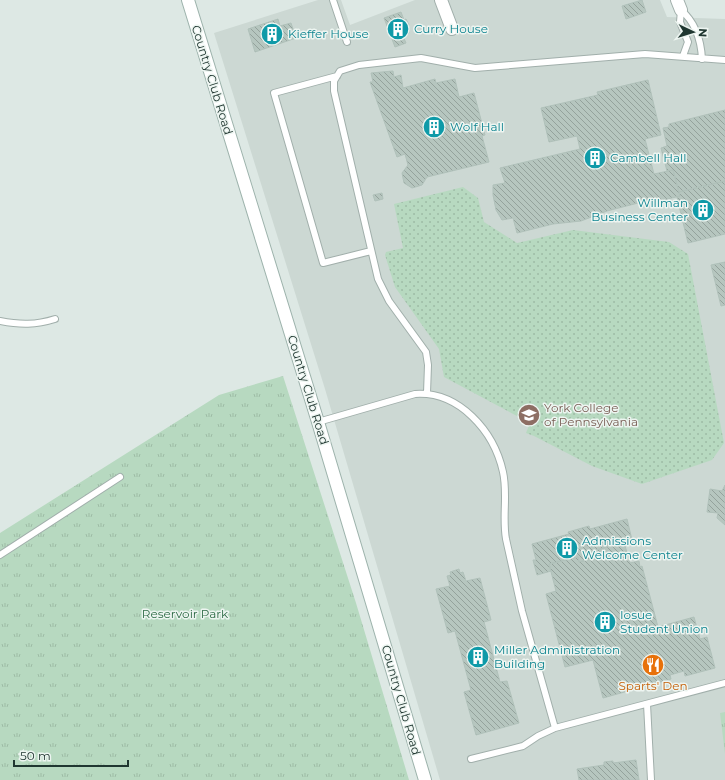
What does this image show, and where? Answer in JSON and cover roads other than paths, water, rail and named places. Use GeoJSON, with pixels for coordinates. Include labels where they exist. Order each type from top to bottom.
{"type":"FeatureCollection","features":[{"type":"Feature","properties":{"kind":"main road","name":"Country Club Road"},"geometry":{"type":"LineString","coordinates":[[188,0],[318,422],[425,780]]}},
{"type":"Feature","properties":{"kind":"main road"},"geometry":{"type":"LineString","coordinates":[[441,0],[452,29]]}},
{"type":"Feature","properties":{"kind":"lane"},"geometry":{"type":"LineString","coordinates":[[333,0],[347,42]]}},
{"type":"Feature","properties":{"kind":"lane"},"geometry":{"type":"LineString","coordinates":[[679,5],[680,22],[688,42],[682,56]]}},
{"type":"Feature","properties":{"kind":"lane"},"geometry":{"type":"LineString","coordinates":[[679,5],[690,18],[694,27],[701,46],[702,59]]}},
{"type":"Feature","properties":{"kind":"lane"},"geometry":{"type":"LineString","coordinates":[[427,393],[428,365],[426,352],[388,301],[378,279],[334,90],[334,81],[340,71],[351,66],[421,58],[475,68],[638,54],[725,60]]}},
{"type":"Feature","properties":{"kind":"lane"},"geometry":{"type":"LineString","coordinates":[[337,76],[274,93],[323,263],[371,251]]}},
{"type":"Feature","properties":{"kind":"lane"},"geometry":{"type":"LineString","coordinates":[[0,322],[27,325],[38,324],[55,318]]}},
{"type":"Feature","properties":{"kind":"lane"},"geometry":{"type":"LineString","coordinates":[[318,422],[415,394],[427,393],[444,396],[461,406],[483,430],[498,456],[505,482],[504,527],[506,539],[522,611],[555,728]]}},
{"type":"Feature","properties":{"kind":"lane"},"geometry":{"type":"LineString","coordinates":[[0,555],[120,477]]}},
{"type":"Feature","properties":{"kind":"lane"},"geometry":{"type":"LineString","coordinates":[[471,759],[523,746],[538,736],[555,728],[725,683]]}},
{"type":"Feature","properties":{"kind":"lane"},"geometry":{"type":"LineString","coordinates":[[647,704],[651,780]]}},
{"type":"Feature","properties":{"kind":"place","name":"Curry House"},"geometry":{"type":"Point","coordinates":[398,29]}},
{"type":"Feature","properties":{"kind":"place","name":"Kieffer House"},"geometry":{"type":"Point","coordinates":[272,34]}},
{"type":"Feature","properties":{"kind":"place","name":"Wolf Hall"},"geometry":{"type":"Point","coordinates":[434,127]}},
{"type":"Feature","properties":{"kind":"place","name":"Cambell Hall"},"geometry":{"type":"Point","coordinates":[595,158]}},
{"type":"Feature","properties":{"kind":"place","name":"Willman Business Center"},"geometry":{"type":"Point","coordinates":[703,210]}},
{"type":"Feature","properties":{"kind":"place","name":"York College of Pennsylvania"},"geometry":{"type":"Point","coordinates":[529,415]}},
{"type":"Feature","properties":{"kind":"place","name":"Admissions Welcome Center"},"geometry":{"type":"Point","coordinates":[567,548]}},
{"type":"Feature","properties":{"kind":"place","name":"Iosue Student Union"},"geometry":{"type":"Point","coordinates":[605,622]}},
{"type":"Feature","properties":{"kind":"place","name":"Miller Administration Building"},"geometry":{"type":"Point","coordinates":[478,657]}},
{"type":"Feature","properties":{"kind":"place","name":"Sparts' Den"},"geometry":{"type":"Point","coordinates":[653,665]}},
{"type":"Feature","properties":{"kind":"park label","name":"Reservoir Park"},"geometry":{"type":"Point","coordinates":[185,614]}}]}
